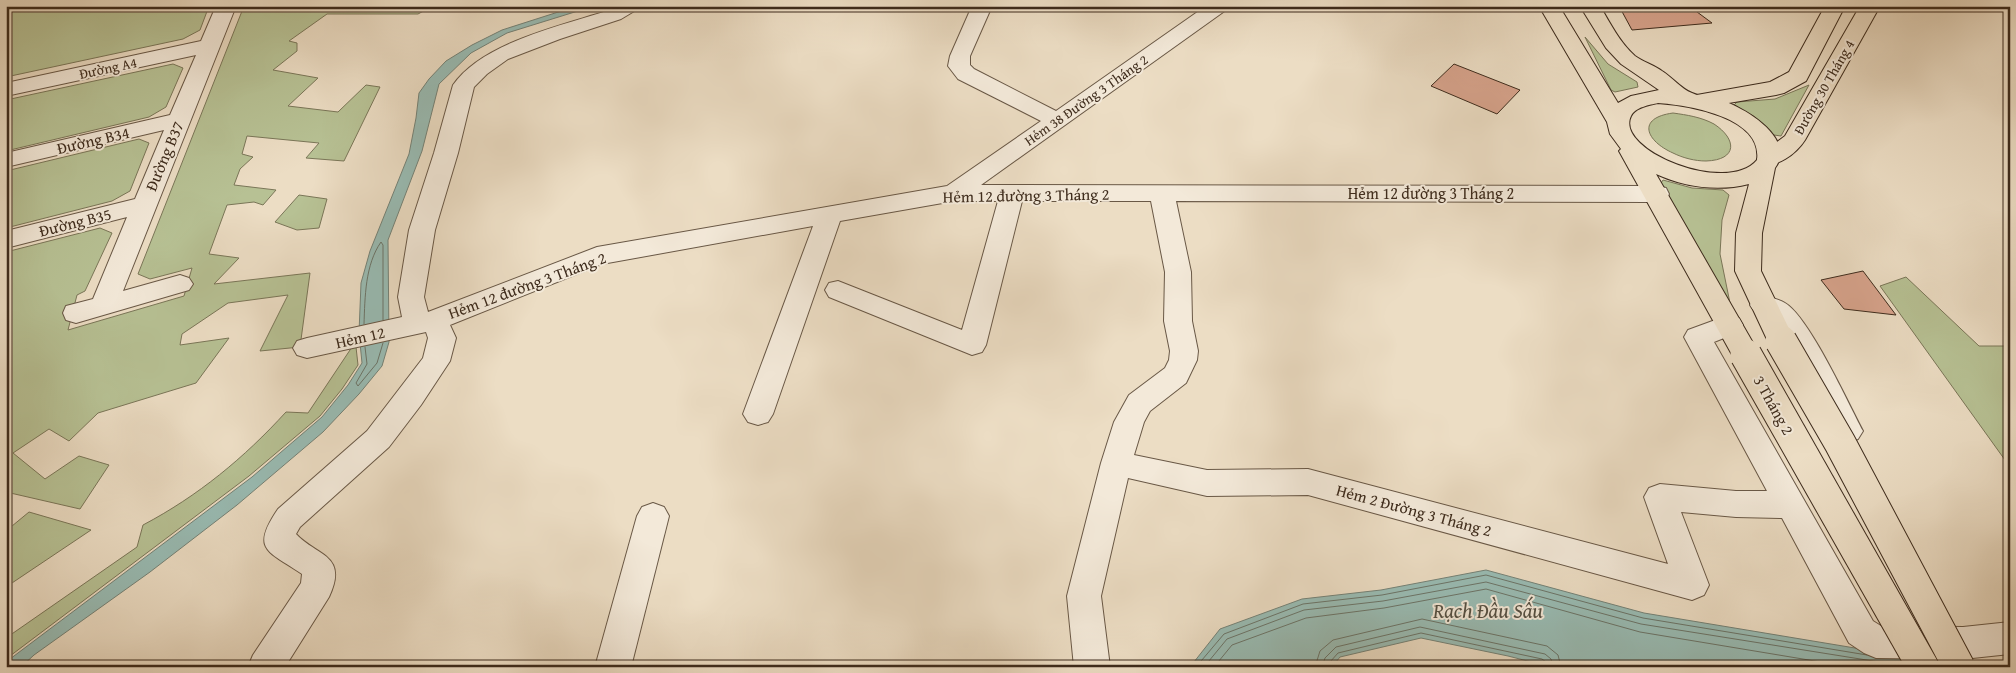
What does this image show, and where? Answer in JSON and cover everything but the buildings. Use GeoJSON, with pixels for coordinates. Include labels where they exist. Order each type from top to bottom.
{"type":"FeatureCollection","features":[{"type":"Feature","properties":{"kind":"main road","name":"3 Tháng 2"},"geometry":{"type":"LineString","coordinates":[[1548,6],[1622,132],[1728,325],[1923,667]]}},
{"type":"Feature","properties":{"kind":"main road"},"geometry":{"type":"LineString","coordinates":[[1590,6],[1613,44],[1628,60],[1691,99],[1734,115],[1750,125],[1762,136],[1768,148],[1766,164],[1749,233],[1748,271],[1781,341],[1961,655]]}},
{"type":"Feature","properties":{"kind":"main road","name":"Đường 30 Tháng 4"},"geometry":{"type":"LineString","coordinates":[[1691,99],[1776,88],[1798,76],[1835,6]]}},
{"type":"Feature","properties":{"kind":"main road","name":"Đường 30 Tháng 4"},"geometry":{"type":"LineString","coordinates":[[1622,132],[1639,154],[1656,165],[1696,179],[1737,181],[1753,176],[1794,140],[1870,6]]}},
{"type":"Feature","properties":{"kind":"main road"},"geometry":{"type":"LineString","coordinates":[[1622,132],[1621,111],[1629,104],[1642,98],[1658,96],[1691,99]]}},
{"type":"Feature","properties":{"kind":"street","name":"Đường B37"},"geometry":{"type":"LineString","coordinates":[[103,306],[226,6]]}},
{"type":"Feature","properties":{"kind":"street"},"geometry":{"type":"LineString","coordinates":[[265,667],[317,587],[319,573],[315,565],[280,542],[280,532],[289,518],[378,439],[436,361],[442,338],[422,323],[411,297],[422,230],[446,153],[464,85],[479,69],[501,55],[553,35],[614,15],[629,6]]}},
{"type":"Feature","properties":{"kind":"street"},"geometry":{"type":"LineString","coordinates":[[982,6],[960,56],[959,66],[966,74],[1057,120]]}},
{"type":"Feature","properties":{"kind":"street","name":"Hẻm 38 Đường 3 Tháng 2"},"geometry":{"type":"LineString","coordinates":[[954,194],[1219,6]]}},
{"type":"Feature","properties":{"kind":"street","name":"Đường A4"},"geometry":{"type":"LineString","coordinates":[[6,90],[210,45]]}},
{"type":"Feature","properties":{"kind":"street","name":"Đường B34"},"geometry":{"type":"LineString","coordinates":[[6,160],[179,120]]}},
{"type":"Feature","properties":{"kind":"street"},"geometry":{"type":"LineString","coordinates":[[838,290],[972,345],[1012,193]]}},
{"type":"Feature","properties":{"kind":"street"},"geometry":{"type":"LineString","coordinates":[[1092,667],[1084,596],[1116,463],[1129,422],[1139,403],[1176,375],[1183,360],[1184,351],[1178,321],[1178,272],[1162,193]]}},
{"type":"Feature","properties":{"kind":"street","name":"Hẻm 12 đường 3 Tháng 2"},"geometry":{"type":"LineString","coordinates":[[422,323],[597,256],[954,194],[1657,194]]}},
{"type":"Feature","properties":{"kind":"street","name":"Đường B35"},"geometry":{"type":"LineString","coordinates":[[6,240],[144,205]]}},
{"type":"Feature","properties":{"kind":"street"},"geometry":{"type":"LineString","coordinates":[[758,414],[829,216]]}},
{"type":"Feature","properties":{"kind":"street"},"geometry":{"type":"LineString","coordinates":[[76,313],[180,284]]}},
{"type":"Feature","properties":{"kind":"street"},"geometry":{"type":"LineString","coordinates":[[1763,306],[1776,310],[1790,323],[1818,370],[1961,655]]}},
{"type":"Feature","properties":{"kind":"street","name":"Hẻm 12"},"geometry":{"type":"LineString","coordinates":[[320,346],[422,323]]}},
{"type":"Feature","properties":{"kind":"street"},"geometry":{"type":"LineString","coordinates":[[1728,325],[1698,337],[1861,632],[1876,642],[1961,655],[2010,638]]}},
{"type":"Feature","properties":{"kind":"street","name":"Hẻm 2 Đường 3 Tháng 2"},"geometry":{"type":"LineString","coordinates":[[1116,463],[1207,484],[1308,482],[1692,585],[1660,497],[1736,504],[1792,505]]}},
{"type":"Feature","properties":{"kind":"street"},"geometry":{"type":"LineString","coordinates":[[613,667],[653,516]]}},
{"type":"Feature","properties":{"kind":"green space"},"geometry":{"type":"Polygon","coordinates":[[[6,6],[209,6],[200,30],[183,39],[6,77],[6,6]]]}},
{"type":"Feature","properties":{"kind":"green space"},"geometry":{"type":"Polygon","coordinates":[[[244,6],[433,6],[418,14],[327,14],[289,41],[297,43],[297,51],[273,70],[318,78],[288,106],[338,112],[366,85],[380,87],[344,161],[306,158],[319,143],[247,136],[242,154],[253,157],[240,169],[234,185],[276,190],[263,205],[254,202],[227,205],[209,254],[239,258],[214,284],[310,273],[300,347],[260,351],[288,295],[228,303],[182,334],[180,345],[229,338],[196,383],[98,413],[69,441],[49,429],[13,453],[45,479],[79,456],[109,465],[80,509],[6,492],[6,252],[100,228],[112,233],[85,291],[77,295],[68,330],[184,296],[192,268],[150,279],[138,274],[244,6]]]}},
{"type":"Feature","properties":{"kind":"green space"},"geometry":{"type":"Polygon","coordinates":[[[1585,37],[1608,64],[1637,82],[1638,87],[1615,92],[1611,90],[1585,37]]]}},
{"type":"Feature","properties":{"kind":"green space"},"geometry":{"type":"Polygon","coordinates":[[[173,64],[183,68],[166,107],[149,117],[6,151],[6,100],[173,64]]]}},
{"type":"Feature","properties":{"kind":"green space"},"geometry":{"type":"Polygon","coordinates":[[[1809,85],[1781,136],[1774,135],[1755,117],[1734,105],[1737,102],[1775,99],[1809,85]]]}},
{"type":"Feature","properties":{"kind":"green space"},"geometry":{"type":"Polygon","coordinates":[[[1673,113],[1699,118],[1714,124],[1727,136],[1731,148],[1729,153],[1716,160],[1702,161],[1681,156],[1664,148],[1651,136],[1650,125],[1661,116],[1673,113]]]}},
{"type":"Feature","properties":{"kind":"green space"},"geometry":{"type":"Polygon","coordinates":[[[139,139],[149,143],[130,191],[112,201],[6,228],[6,171],[139,139]]]}},
{"type":"Feature","properties":{"kind":"green space"},"geometry":{"type":"Polygon","coordinates":[[[1663,180],[1692,188],[1723,190],[1729,195],[1722,220],[1720,254],[1731,308],[1661,183],[1663,180]]]}},
{"type":"Feature","properties":{"kind":"green space"},"geometry":{"type":"Polygon","coordinates":[[[299,195],[327,199],[319,228],[297,230],[275,222],[299,195]]]}},
{"type":"Feature","properties":{"kind":"green space"},"geometry":{"type":"Polygon","coordinates":[[[1906,277],[1979,346],[2010,346],[2010,467],[1880,286],[1906,277]]]}},
{"type":"Feature","properties":{"kind":"green space"},"geometry":{"type":"Polygon","coordinates":[[[352,347],[356,347],[358,365],[342,389],[320,416],[249,476],[6,659],[6,638],[137,547],[143,525],[183,502],[219,475],[254,445],[286,412],[308,413],[352,347]]]}},
{"type":"Feature","properties":{"kind":"green space"},"geometry":{"type":"Polygon","coordinates":[[[29,512],[91,530],[6,587],[6,531],[29,512]]]}},
{"type":"Feature","properties":{"kind":"water"},"geometry":{"type":"Polygon","coordinates":[[[577,6],[594,6],[507,33],[471,53],[439,84],[422,151],[388,240],[389,342],[382,366],[359,394],[323,432],[237,505],[150,572],[34,655],[21,667],[6,667],[6,662],[252,477],[322,417],[348,385],[362,363],[359,333],[361,283],[370,251],[409,154],[419,93],[446,61],[472,45],[502,30],[577,6]]]}},
{"type":"Feature","properties":{"kind":"water","name":"Rạch Đầu Sấu"},"geometry":{"type":"Polygon","coordinates":[[[1486,570],[1644,613],[1867,650],[2001,667],[1551,667],[1421,638],[1340,657],[1332,667],[1190,667],[1220,629],[1302,599],[1381,590],[1486,570]]]}}]}
